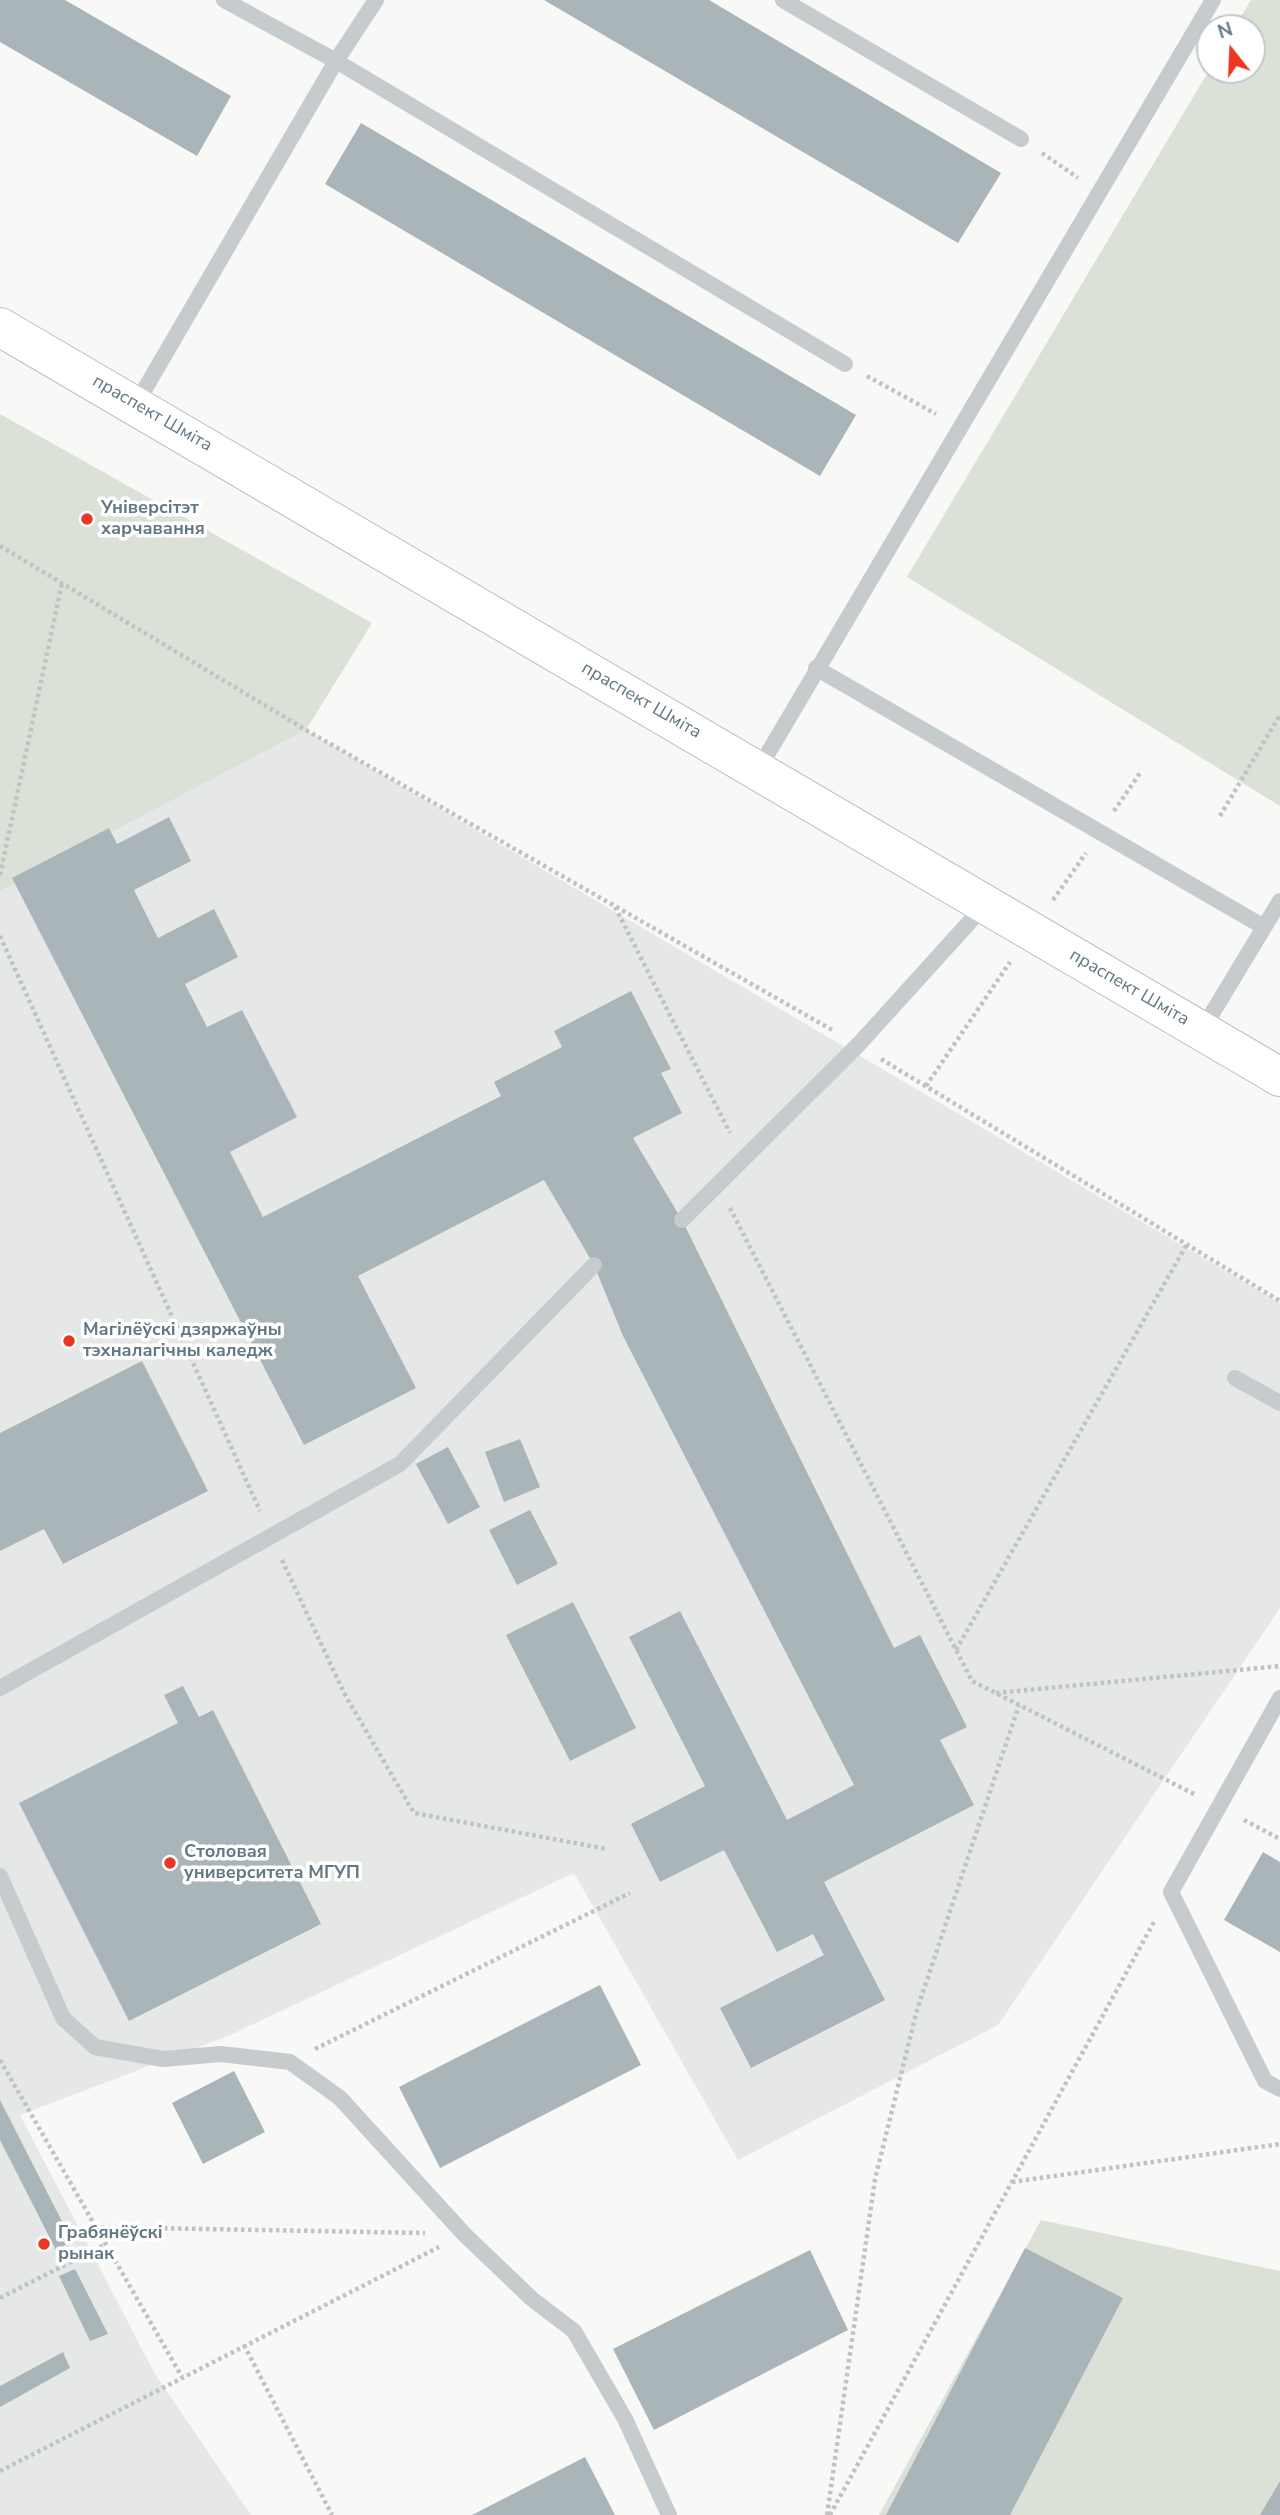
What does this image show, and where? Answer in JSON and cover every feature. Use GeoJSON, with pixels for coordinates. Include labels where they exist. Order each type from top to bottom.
{"type":"FeatureCollection","features":[{"type":"Feature","properties":{"kind":"main road","name":"праспект Шміта"},"geometry":{"type":"LineString","coordinates":[[0,327],[136,404],[1280,1077]]}},
{"type":"Feature","properties":{"kind":"lane"},"geometry":{"type":"LineString","coordinates":[[224,0],[337,61],[845,364]]}},
{"type":"Feature","properties":{"kind":"lane"},"geometry":{"type":"LineString","coordinates":[[136,404],[337,61],[376,0]]}},
{"type":"Feature","properties":{"kind":"lane"},"geometry":{"type":"LineString","coordinates":[[783,0],[1021,139]]}},
{"type":"Feature","properties":{"kind":"lane"},"geometry":{"type":"LineString","coordinates":[[758,770],[1213,0]]}},
{"type":"Feature","properties":{"kind":"lane"},"geometry":{"type":"LineString","coordinates":[[817,668],[1264,928]]}},
{"type":"Feature","properties":{"kind":"lane"},"geometry":{"type":"LineString","coordinates":[[1202,1030],[1280,901]]}},
{"type":"Feature","properties":{"kind":"lane"},"geometry":{"type":"LineString","coordinates":[[682,1220],[858,1045],[985,905]]}},
{"type":"Feature","properties":{"kind":"lane"},"geometry":{"type":"LineString","coordinates":[[0,1688],[400,1464],[594,1265]]}},
{"type":"Feature","properties":{"kind":"lane"},"geometry":{"type":"LineString","coordinates":[[1235,1377],[1280,1403]]}},
{"type":"Feature","properties":{"kind":"lane"},"geometry":{"type":"LineString","coordinates":[[1280,1698],[1171,1892],[1265,2081],[1280,2089]]}},
{"type":"Feature","properties":{"kind":"lane"},"geometry":{"type":"LineString","coordinates":[[0,1876],[63,2018],[95,2047],[163,2059],[221,2054],[290,2062],[340,2098],[464,2234],[532,2299],[574,2331],[625,2419],[669,2515]]}},
{"type":"Feature","properties":{"kind":"path"},"geometry":{"type":"LineString","coordinates":[[1021,139],[1099,192]]}},
{"type":"Feature","properties":{"kind":"path"},"geometry":{"type":"LineString","coordinates":[[845,364],[960,426]]}},
{"type":"Feature","properties":{"kind":"path"},"geometry":{"type":"LineString","coordinates":[[0,545],[306,730],[858,1045],[1280,1301]]}},
{"type":"Feature","properties":{"kind":"path"},"geometry":{"type":"LineString","coordinates":[[0,875],[62,583]]}},
{"type":"Feature","properties":{"kind":"path"},"geometry":{"type":"LineString","coordinates":[[1220,816],[1280,715]]}},
{"type":"Feature","properties":{"kind":"path"},"geometry":{"type":"LineString","coordinates":[[614,906],[743,1159]]}},
{"type":"Feature","properties":{"kind":"path"},"geometry":{"type":"LineString","coordinates":[[0,936],[344,1693],[414,1814],[607,1849]]}},
{"type":"Feature","properties":{"kind":"path"},"geometry":{"type":"LineString","coordinates":[[718,1183],[972,1681],[1280,1839]]}},
{"type":"Feature","properties":{"kind":"path"},"geometry":{"type":"LineString","coordinates":[[956,1650],[1187,1244]]}},
{"type":"Feature","properties":{"kind":"path"},"geometry":{"type":"LineString","coordinates":[[995,1693],[1280,1666]]}},
{"type":"Feature","properties":{"kind":"path"},"geometry":{"type":"LineString","coordinates":[[828,2515],[875,2179],[917,2010],[1019,1705]]}},
{"type":"Feature","properties":{"kind":"path"},"geometry":{"type":"LineString","coordinates":[[828,2515],[1171,1892]]}},
{"type":"Feature","properties":{"kind":"path"},"geometry":{"type":"LineString","coordinates":[[290,2062],[631,1894]]}},
{"type":"Feature","properties":{"kind":"path"},"geometry":{"type":"LineString","coordinates":[[0,2060],[182,2377]]}},
{"type":"Feature","properties":{"kind":"path"},"geometry":{"type":"LineString","coordinates":[[1012,2182],[1280,2144]]}},
{"type":"Feature","properties":{"kind":"path"},"geometry":{"type":"LineString","coordinates":[[94,2227],[464,2234]]}},
{"type":"Feature","properties":{"kind":"path"},"geometry":{"type":"LineString","coordinates":[[0,2471],[464,2234]]}},
{"type":"Feature","properties":{"kind":"path"},"geometry":{"type":"LineString","coordinates":[[0,2298],[104,2245]]}},
{"type":"Feature","properties":{"kind":"path"},"geometry":{"type":"LineString","coordinates":[[244,2345],[332,2515]]}},
{"type":"Feature","properties":{"kind":"shaded area"},"geometry":{"type":"Polygon","coordinates":[[[1251,0],[1280,0],[1280,806],[907,577],[1201,84],[1266,84],[1266,14],[1242,14],[1251,0]]]}},
{"type":"Feature","properties":{"kind":"shaded area"},"geometry":{"type":"Polygon","coordinates":[[[0,414],[372,623],[306,730],[0,891],[0,414]]]}},
{"type":"Feature","properties":{"kind":"shaded area"},"geometry":{"type":"Polygon","coordinates":[[[306,730],[1280,1303],[1280,1608],[998,2025],[738,2160],[574,1873],[228,2036],[20,2115],[155,2374],[251,2515],[0,2515],[0,891],[306,730]]]}},
{"type":"Feature","properties":{"kind":"shaded area"},"geometry":{"type":"Polygon","coordinates":[[[1041,2220],[1280,2271],[1280,2515],[879,2515],[1041,2220]]]}},
{"type":"Feature","properties":{"kind":"building"},"geometry":{"type":"Polygon","coordinates":[[[0,0],[65,0],[231,96],[197,156],[0,42],[0,0]]]}},
{"type":"Feature","properties":{"kind":"building"},"geometry":{"type":"Polygon","coordinates":[[[544,0],[709,0],[1001,173],[958,243],[544,0]]]}},
{"type":"Feature","properties":{"kind":"building"},"geometry":{"type":"Polygon","coordinates":[[[361,123],[856,415],[820,476],[325,184],[361,123]]]}},
{"type":"Feature","properties":{"kind":"building"},"geometry":{"type":"Polygon","coordinates":[[[169,817],[191,861],[134,890],[158,938],[214,909],[238,957],[185,984],[207,1027],[242,1010],[297,1117],[230,1152],[263,1217],[501,1096],[494,1082],[562,1047],[554,1031],[631,991],[671,1069],[661,1073],[682,1113],[633,1138],[682,1220],[894,1648],[920,1635],[967,1727],[940,1740],[974,1805],[824,1882],[885,2000],[751,2068],[720,2008],[824,1955],[813,1934],[777,1952],[724,1850],[660,1882],[631,1824],[705,1786],[629,1637],[680,1611],[787,1820],[854,1785],[623,1336],[594,1265],[544,1180],[358,1276],[416,1388],[304,1445],[12,878],[109,828],[117,844],[169,817]]]}},
{"type":"Feature","properties":{"kind":"building"},"geometry":{"type":"Polygon","coordinates":[[[142,1361],[208,1491],[63,1564],[44,1529],[0,1551],[0,1433],[142,1361]]]}},
{"type":"Feature","properties":{"kind":"building"},"geometry":{"type":"Polygon","coordinates":[[[520,1439],[540,1487],[504,1502],[485,1452],[520,1439]]]}},
{"type":"Feature","properties":{"kind":"building"},"geometry":{"type":"Polygon","coordinates":[[[448,1447],[480,1507],[448,1524],[416,1464],[448,1447]]]}},
{"type":"Feature","properties":{"kind":"building"},"geometry":{"type":"Polygon","coordinates":[[[530,1510],[558,1564],[517,1585],[489,1530],[530,1510]]]}},
{"type":"Feature","properties":{"kind":"building"},"geometry":{"type":"Polygon","coordinates":[[[573,1602],[636,1728],[570,1761],[506,1635],[573,1602]]]}},
{"type":"Feature","properties":{"kind":"building","name":"Столовая университета МГУП"},"geometry":{"type":"Polygon","coordinates":[[[183,1686],[199,1717],[213,1710],[321,1924],[129,2021],[19,1803],[178,1723],[164,1695],[183,1686]]]}},
{"type":"Feature","properties":{"kind":"building"},"geometry":{"type":"Polygon","coordinates":[[[1263,1852],[1280,1862],[1280,1952],[1224,1920],[1263,1852]]]}},
{"type":"Feature","properties":{"kind":"building"},"geometry":{"type":"Polygon","coordinates":[[[600,1985],[641,2065],[440,2168],[399,2087],[600,1985]]]}},
{"type":"Feature","properties":{"kind":"building"},"geometry":{"type":"Polygon","coordinates":[[[234,2071],[265,2132],[203,2164],[172,2103],[234,2071]]]}},
{"type":"Feature","properties":{"kind":"building"},"geometry":{"type":"Polygon","coordinates":[[[0,2100],[72,2241],[56,2250],[0,2140],[0,2100]]]}},
{"type":"Feature","properties":{"kind":"building"},"geometry":{"type":"Polygon","coordinates":[[[1025,2248],[1123,2298],[1010,2515],[886,2515],[1025,2248]]]}},
{"type":"Feature","properties":{"kind":"building"},"geometry":{"type":"Polygon","coordinates":[[[810,2250],[848,2330],[654,2430],[613,2349],[810,2250]]]}},
{"type":"Feature","properties":{"kind":"building"},"geometry":{"type":"Polygon","coordinates":[[[75,2269],[108,2334],[90,2341],[59,2276],[75,2269]]]}},
{"type":"Feature","properties":{"kind":"building"},"geometry":{"type":"Polygon","coordinates":[[[63,2352],[70,2368],[0,2407],[0,2386],[63,2352]]]}},
{"type":"Feature","properties":{"kind":"building"},"geometry":{"type":"Polygon","coordinates":[[[585,2457],[615,2515],[472,2515],[585,2457]]]}},
{"type":"Feature","properties":{"kind":"building"},"geometry":{"type":"Polygon","coordinates":[[[1280,2481],[1280,2515],[1260,2515],[1280,2481]]]}},
{"type":"Feature","properties":{"kind":"place","name":"Універсітэт харчавання"},"geometry":{"type":"Point","coordinates":[87,519]}},
{"type":"Feature","properties":{"kind":"place","name":"Магілёўскі дзяржаўны тэхналагічны каледж"},"geometry":{"type":"Point","coordinates":[69,1341]}},
{"type":"Feature","properties":{"kind":"place","name":"Столовая университета МГУП"},"geometry":{"type":"Point","coordinates":[170,1863]}},
{"type":"Feature","properties":{"kind":"place","name":"Грабянёўскі рынак"},"geometry":{"type":"Point","coordinates":[44,2244]}}]}
